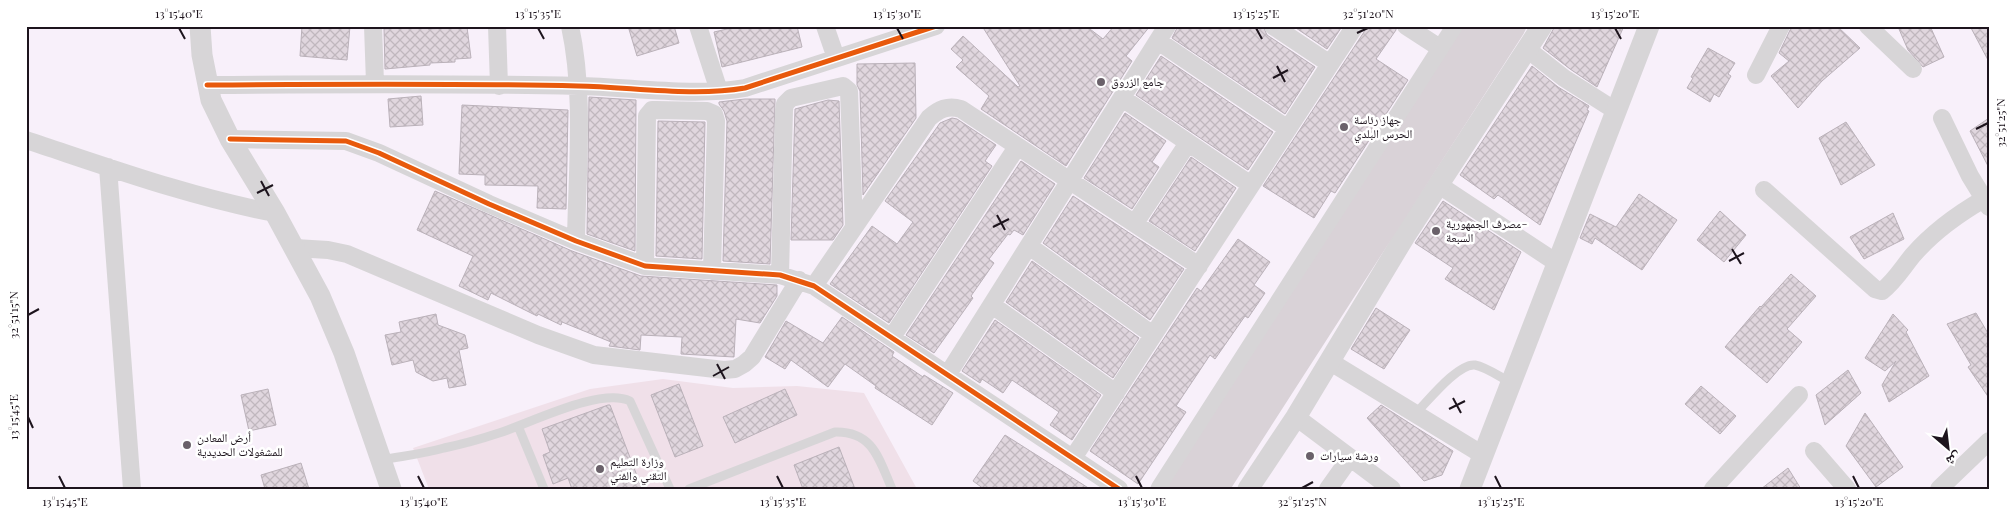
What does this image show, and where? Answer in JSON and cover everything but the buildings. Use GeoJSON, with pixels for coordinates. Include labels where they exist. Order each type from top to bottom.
{"type":"FeatureCollection","features":[{"type":"Feature","properties":{"kind":"highway"},"geometry":{"type":"LineString","coordinates":[[1183,489],[1270,350],[1340,227],[1396,142],[1481,26]]}},
{"type":"Feature","properties":{"kind":"highway"},"geometry":{"type":"LineString","coordinates":[[1214,489],[1512,26]]}},
{"type":"Feature","properties":{"kind":"street"},"geometry":{"type":"LineString","coordinates":[[200,26],[202,55],[211,100],[230,139],[275,213],[320,296],[344,353],[391,489]]}},
{"type":"Feature","properties":{"kind":"street"},"geometry":{"type":"LineString","coordinates":[[374,26],[375,83]]}},
{"type":"Feature","properties":{"kind":"street"},"geometry":{"type":"LineString","coordinates":[[498,26],[499,86]]}},
{"type":"Feature","properties":{"kind":"street"},"geometry":{"type":"LineString","coordinates":[[570,26],[575,49],[578,86],[576,240]]}},
{"type":"Feature","properties":{"kind":"street"},"geometry":{"type":"LineString","coordinates":[[698,26],[719,91]]}},
{"type":"Feature","properties":{"kind":"street"},"geometry":{"type":"LineString","coordinates":[[825,26],[836,58]]}},
{"type":"Feature","properties":{"kind":"street"},"geometry":{"type":"LineString","coordinates":[[207,85],[375,83],[578,86],[719,91],[745,88],[936,26]]}},
{"type":"Feature","properties":{"kind":"street"},"geometry":{"type":"LineString","coordinates":[[1273,26],[1330,64]]}},
{"type":"Feature","properties":{"kind":"street"},"geometry":{"type":"LineString","coordinates":[[1073,458],[1355,26]]}},
{"type":"Feature","properties":{"kind":"street"},"geometry":{"type":"LineString","coordinates":[[1406,26],[1443,50]]}},
{"type":"Feature","properties":{"kind":"street"},"geometry":{"type":"LineString","coordinates":[[1396,142],[1457,26]]}},
{"type":"Feature","properties":{"kind":"street"},"geometry":{"type":"LineString","coordinates":[[1248,489],[1296,417],[1405,236],[1542,26]]}},
{"type":"Feature","properties":{"kind":"street"},"geometry":{"type":"LineString","coordinates":[[1470,489],[1649,26]]}},
{"type":"Feature","properties":{"kind":"street"},"geometry":{"type":"LineString","coordinates":[[1756,75],[1781,26]]}},
{"type":"Feature","properties":{"kind":"street"},"geometry":{"type":"LineString","coordinates":[[1868,26],[1913,69]]}},
{"type":"Feature","properties":{"kind":"street"},"geometry":{"type":"LineString","coordinates":[[948,374],[1163,33],[1288,129]]}},
{"type":"Feature","properties":{"kind":"street"},"geometry":{"type":"LineString","coordinates":[[1527,49],[1564,78],[1616,111]]}},
{"type":"Feature","properties":{"kind":"street"},"geometry":{"type":"LineString","coordinates":[[780,275],[784,110],[785,104],[791,98],[843,86],[849,91],[854,226]]}},
{"type":"Feature","properties":{"kind":"street"},"geometry":{"type":"LineString","coordinates":[[1122,98],[1251,185]]}},
{"type":"Feature","properties":{"kind":"street"},"geometry":{"type":"LineString","coordinates":[[295,248],[328,250],[347,254],[538,335],[594,355],[711,369],[735,369],[752,357],[807,283],[854,226],[929,118],[937,111],[954,107],[961,109],[1199,266]]}},
{"type":"Feature","properties":{"kind":"street"},"geometry":{"type":"LineString","coordinates":[[645,266],[647,116],[652,110],[707,111],[714,114],[716,121],[712,271]]}},
{"type":"Feature","properties":{"kind":"street"},"geometry":{"type":"LineString","coordinates":[[1764,190],[1875,289],[1882,290],[1889,285],[1914,254],[1950,220],[1986,203],[1942,118]]}},
{"type":"Feature","properties":{"kind":"street"},"geometry":{"type":"LineString","coordinates":[[230,139],[346,141],[363,146],[489,204],[645,266],[780,275],[807,283],[892,337],[1119,489]]}},
{"type":"Feature","properties":{"kind":"street"},"geometry":{"type":"LineString","coordinates":[[26,140],[238,206],[275,213]]}},
{"type":"Feature","properties":{"kind":"street"},"geometry":{"type":"LineString","coordinates":[[1135,222],[1188,143]]}},
{"type":"Feature","properties":{"kind":"street"},"geometry":{"type":"LineString","coordinates":[[892,337],[1017,147]]}},
{"type":"Feature","properties":{"kind":"street"},"geometry":{"type":"LineString","coordinates":[[108,167],[132,489]]}},
{"type":"Feature","properties":{"kind":"street"},"geometry":{"type":"LineString","coordinates":[[1439,186],[1557,263]]}},
{"type":"Feature","properties":{"kind":"street"},"geometry":{"type":"LineString","coordinates":[[1161,489],[1340,227]]}},
{"type":"Feature","properties":{"kind":"street"},"geometry":{"type":"LineString","coordinates":[[1029,246],[1153,335]]}},
{"type":"Feature","properties":{"kind":"street"},"geometry":{"type":"LineString","coordinates":[[992,305],[1116,393]]}},
{"type":"Feature","properties":{"kind":"street"},"geometry":{"type":"LineString","coordinates":[[1329,360],[1483,455]]}},
{"type":"Feature","properties":{"kind":"street"},"geometry":{"type":"LineString","coordinates":[[1713,489],[1799,395]]}},
{"type":"Feature","properties":{"kind":"street"},"geometry":{"type":"LineString","coordinates":[[1296,417],[1392,489]]}},
{"type":"Feature","properties":{"kind":"street"},"geometry":{"type":"LineString","coordinates":[[1939,489],[1989,441]]}},
{"type":"Feature","properties":{"kind":"street"},"geometry":{"type":"LineString","coordinates":[[1814,451],[1847,489]]}},
{"type":"Feature","properties":{"kind":"street"},"geometry":{"type":"LineString","coordinates":[[1328,489],[1350,458]]}},
{"type":"Feature","properties":{"kind":"lane"},"geometry":{"type":"LineString","coordinates":[[1416,413],[1457,372],[1468,366],[1476,365],[1510,382]]}},
{"type":"Feature","properties":{"kind":"lane"},"geometry":{"type":"LineString","coordinates":[[380,460],[443,449],[518,426],[577,404],[611,397],[622,397],[630,401],[670,489]]}},
{"type":"Feature","properties":{"kind":"lane"},"geometry":{"type":"LineString","coordinates":[[518,426],[544,489]]}},
{"type":"Feature","properties":{"kind":"lane"},"geometry":{"type":"LineString","coordinates":[[689,489],[835,432],[848,432],[861,436],[876,454],[892,489]]}},
{"type":"Feature","properties":{"kind":"shaded area"},"geometry":{"type":"Polygon","coordinates":[[[663,379],[733,388],[797,386],[864,393],[917,489],[429,489],[413,448],[590,389],[663,379]]]}},
{"type":"Feature","properties":{"kind":"cycle path"},"geometry":{"type":"LineString","coordinates":[[207,85],[485,84],[578,86],[684,92],[725,91],[745,88],[936,26]]}},
{"type":"Feature","properties":{"kind":"cycle path"},"geometry":{"type":"LineString","coordinates":[[230,139],[346,141],[379,153],[489,204],[576,241],[645,266],[780,275],[814,286],[1119,489]]}},
{"type":"Feature","properties":{"kind":"place","name":"جامع الزروق"},"geometry":{"type":"Point","coordinates":[1101,82]}},
{"type":"Feature","properties":{"kind":"place","name":"جهاز رئاسة الحرس البلدي"},"geometry":{"type":"Point","coordinates":[1344,127]}},
{"type":"Feature","properties":{"kind":"place","name":"مصرف الجمهورية- السبعة"},"geometry":{"type":"Point","coordinates":[1436,231]}},
{"type":"Feature","properties":{"kind":"place","name":"أرض المعادن للمشغولات الحديدية"},"geometry":{"type":"Point","coordinates":[187,445]}},
{"type":"Feature","properties":{"kind":"place","name":"ورشة سيارات"},"geometry":{"type":"Point","coordinates":[1310,456]}},
{"type":"Feature","properties":{"kind":"place","name":"وزارة التعليم التقني والفني"},"geometry":{"type":"Point","coordinates":[600,469]}}]}
